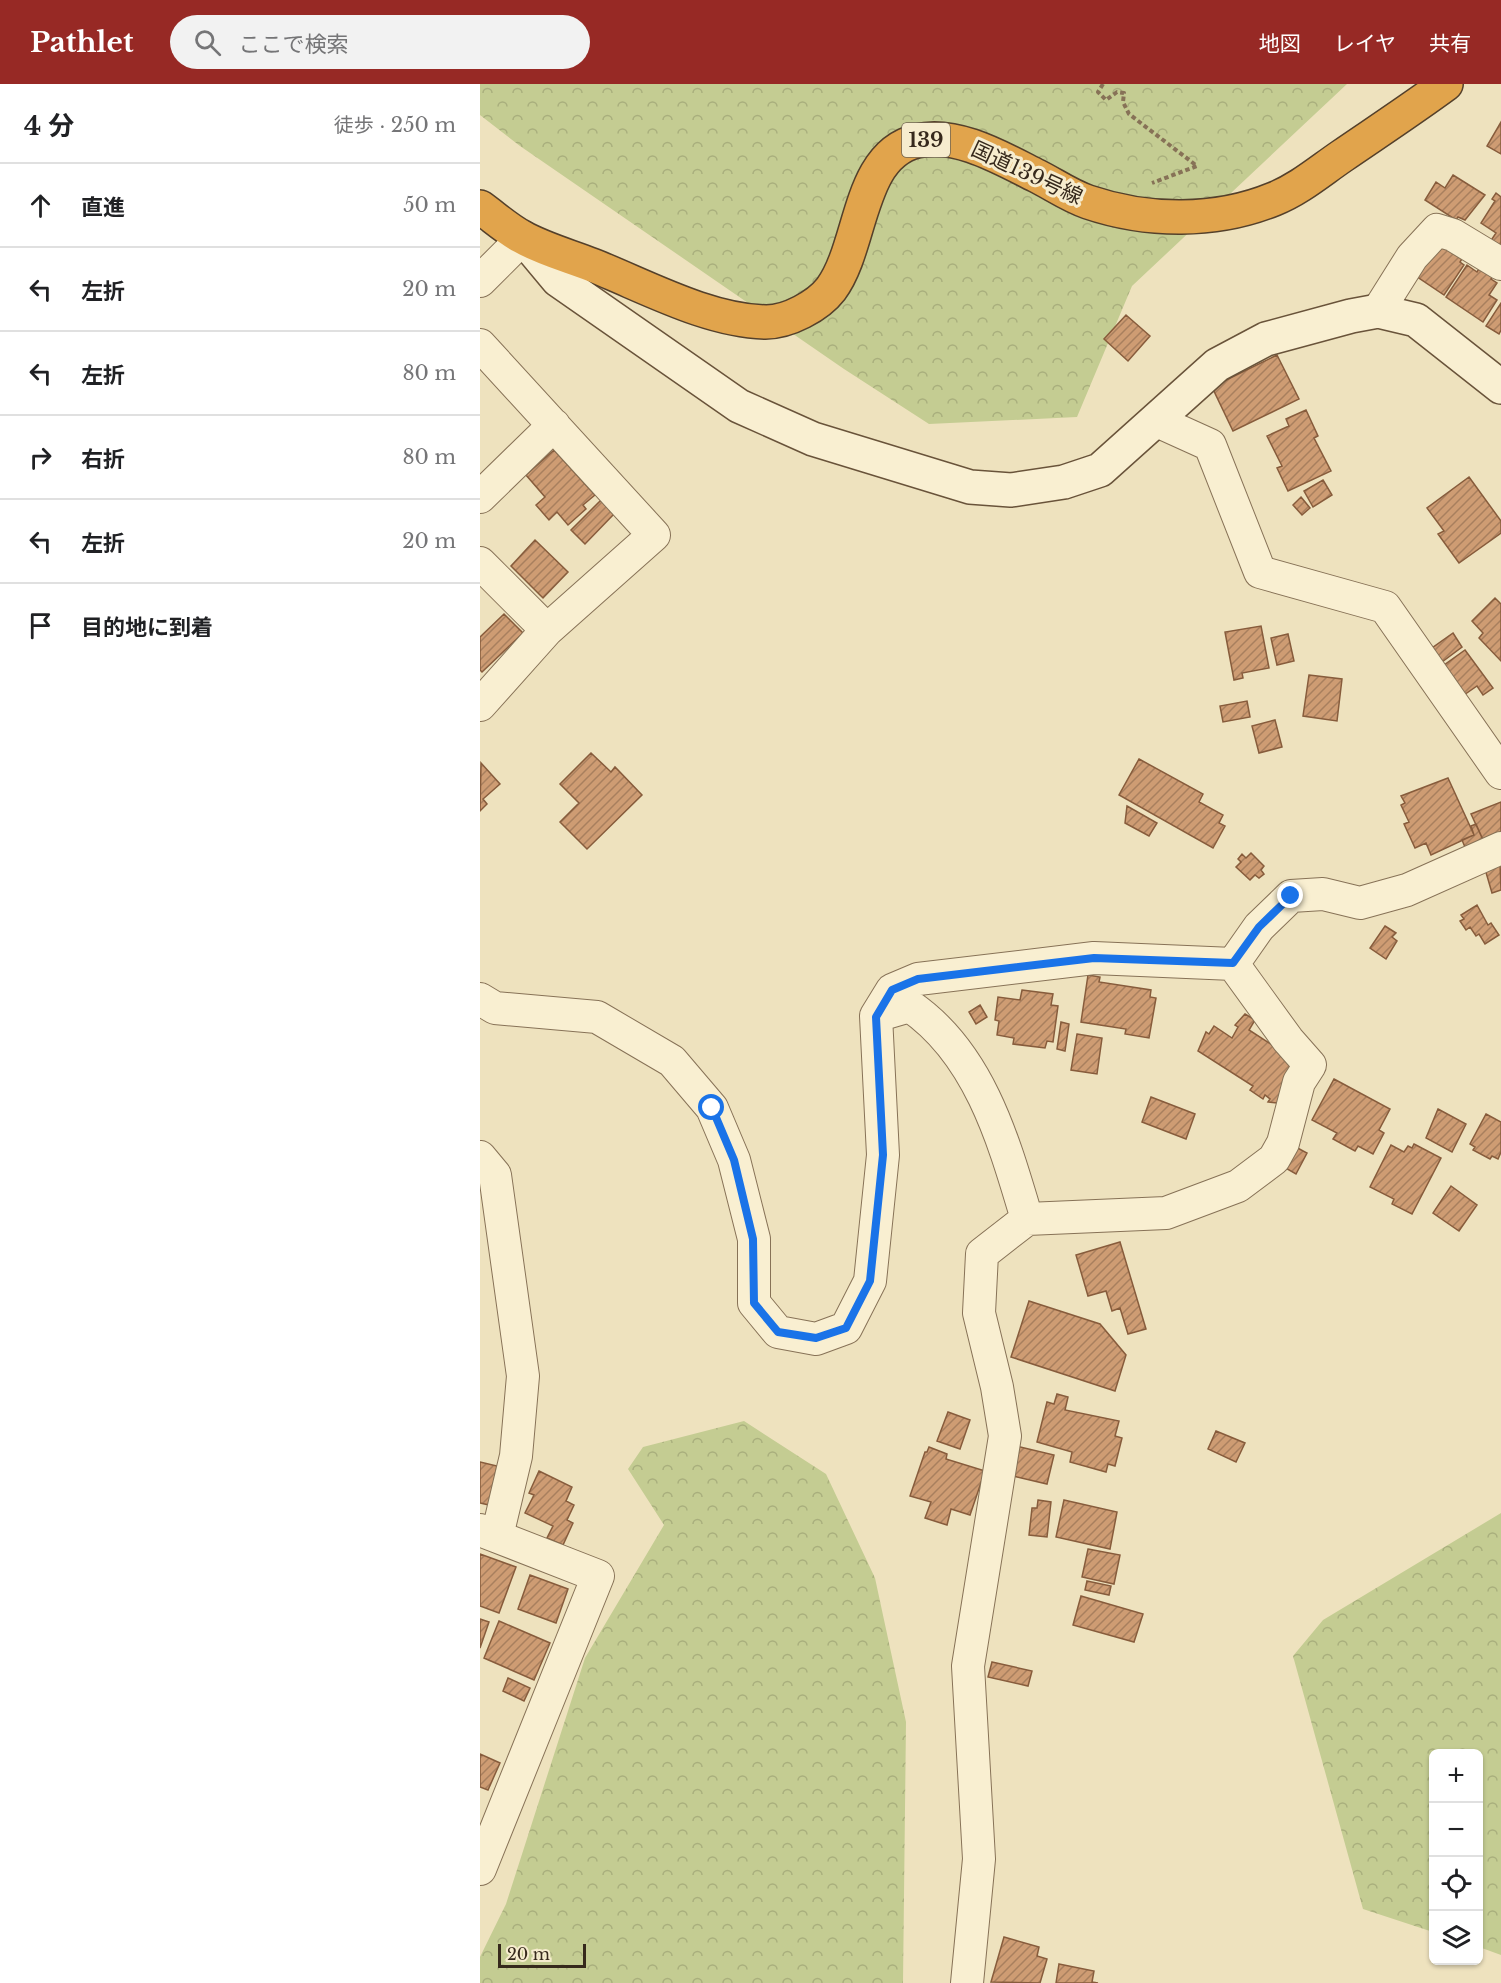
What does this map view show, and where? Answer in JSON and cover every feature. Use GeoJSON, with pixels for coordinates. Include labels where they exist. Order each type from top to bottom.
{"type":"FeatureCollection","features":[{"type":"Feature","properties":{"kind":"highway","name":"国道139号線"},"geometry":{"type":"LineString","coordinates":[[480,207],[523,238],[711,313],[769,322],[811,306],[830,291],[844,268],[873,180],[883,162],[897,149],[918,141],[938,139],[958,142],[1018,167],[1087,202],[1150,217],[1212,215],[1276,199],[1302,184],[1446,84]]}},
{"type":"Feature","properties":{"kind":"street"},"geometry":{"type":"LineString","coordinates":[[1378,311],[1412,257],[1437,230],[1454,235],[1501,264]]}},
{"type":"Feature","properties":{"kind":"street"},"geometry":{"type":"LineString","coordinates":[[480,281],[523,238],[558,280],[739,405],[813,439],[970,487],[1011,490],[1064,482],[1100,470],[1217,365],[1266,339],[1378,311],[1416,320],[1501,387]]}},
{"type":"Feature","properties":{"kind":"street"},"geometry":{"type":"LineString","coordinates":[[480,345],[654,535],[547,630],[480,705]]}},
{"type":"Feature","properties":{"kind":"street"},"geometry":{"type":"LineString","coordinates":[[1157,421],[1210,445],[1260,572],[1385,607],[1501,773]]}},
{"type":"Feature","properties":{"kind":"street"},"geometry":{"type":"LineString","coordinates":[[480,497],[554,425]]}},
{"type":"Feature","properties":{"kind":"street"},"geometry":{"type":"LineString","coordinates":[[480,563],[547,630]]}},
{"type":"Feature","properties":{"kind":"street"},"geometry":{"type":"LineString","coordinates":[[1233,963],[1259,927],[1291,896],[1323,894],[1360,903],[1407,890],[1501,848]]}},
{"type":"Feature","properties":{"kind":"street"},"geometry":{"type":"LineString","coordinates":[[480,999],[495,1008],[597,1017],[672,1061],[712,1108],[734,1160],[753,1239],[754,1303],[778,1332],[816,1338],[846,1328],[870,1281],[883,1155],[876,1017],[892,990],[918,979],[1094,958],[1233,963]]}},
{"type":"Feature","properties":{"kind":"street"},"geometry":{"type":"LineString","coordinates":[[967,1983],[979,1859],[968,1666],[1005,1436],[997,1387],[978,1312],[982,1254],[1027,1219],[1166,1213],[1238,1186],[1274,1159],[1283,1143],[1299,1082],[1310,1065],[1288,1040],[1233,963]]}},
{"type":"Feature","properties":{"kind":"street"},"geometry":{"type":"LineString","coordinates":[[876,1017],[910,1006],[928,1018],[963,1061],[990,1106],[1027,1219]]}},
{"type":"Feature","properties":{"kind":"street"},"geometry":{"type":"LineString","coordinates":[[480,1156],[495,1175],[505,1228],[523,1376],[516,1456],[488,1533],[598,1576],[480,1869]]}},
{"type":"Feature","properties":{"kind":"path"},"geometry":{"type":"LineString","coordinates":[[1103,84],[1098,92],[1106,100],[1117,92],[1124,93],[1123,102],[1129,114],[1197,166],[1152,183],[1109,207]]}},
{"type":"Feature","properties":{"kind":"green space"},"geometry":{"type":"Polygon","coordinates":[[[480,84],[1347,84],[1132,286],[1077,417],[929,424],[844,369],[520,146],[480,115],[480,84]]]}},
{"type":"Feature","properties":{"kind":"green space"},"geometry":{"type":"Polygon","coordinates":[[[744,1421],[826,1474],[875,1578],[906,1722],[903,1983],[480,1983],[480,1957],[506,1904],[585,1658],[664,1525],[628,1469],[643,1447],[744,1421]]]}},
{"type":"Feature","properties":{"kind":"green space"},"geometry":{"type":"Polygon","coordinates":[[[1501,1513],[1501,1955],[1483,1948],[1483,1749],[1429,1749],[1429,1931],[1363,1909],[1293,1656],[1323,1620],[1501,1513]]]}},
{"type":"Feature","properties":{"kind":"building"},"geometry":{"type":"Polygon","coordinates":[[[1501,122],[1501,154],[1487,146],[1501,122]]]}},
{"type":"Feature","properties":{"kind":"building"},"geometry":{"type":"Polygon","coordinates":[[[1453,175],[1485,195],[1465,220],[1458,217],[1456,220],[1425,200],[1436,182],[1445,188],[1453,175]]]}},
{"type":"Feature","properties":{"kind":"building"},"geometry":{"type":"Polygon","coordinates":[[[1496,193],[1501,197],[1501,253],[1488,245],[1496,233],[1481,223],[1495,201],[1492,199],[1496,193]]]}},
{"type":"Feature","properties":{"kind":"building"},"geometry":{"type":"Polygon","coordinates":[[[1442,243],[1463,257],[1460,262],[1464,265],[1444,295],[1413,274],[1442,243]]]}},
{"type":"Feature","properties":{"kind":"building"},"geometry":{"type":"Polygon","coordinates":[[[1467,265],[1477,272],[1480,267],[1493,276],[1491,279],[1497,283],[1489,295],[1497,300],[1483,322],[1446,297],[1467,265]]]}},
{"type":"Feature","properties":{"kind":"building"},"geometry":{"type":"Polygon","coordinates":[[[1501,303],[1501,330],[1499,334],[1486,326],[1501,303]]]}},
{"type":"Feature","properties":{"kind":"building"},"geometry":{"type":"Polygon","coordinates":[[[1126,315],[1150,336],[1128,361],[1104,339],[1126,315]]]}},
{"type":"Feature","properties":{"kind":"building"},"geometry":{"type":"Polygon","coordinates":[[[1277,355],[1299,399],[1233,431],[1212,387],[1277,355]]]}},
{"type":"Feature","properties":{"kind":"building"},"geometry":{"type":"Polygon","coordinates":[[[1306,410],[1318,436],[1314,438],[1331,471],[1288,491],[1277,468],[1282,466],[1267,436],[1289,426],[1286,419],[1306,410]]]}},
{"type":"Feature","properties":{"kind":"building"},"geometry":{"type":"Polygon","coordinates":[[[554,450],[595,495],[583,505],[586,509],[568,525],[557,512],[549,520],[536,505],[545,497],[526,475],[554,450]]]}},
{"type":"Feature","properties":{"kind":"building"},"geometry":{"type":"Polygon","coordinates":[[[1469,477],[1501,521],[1501,533],[1459,563],[1438,534],[1444,531],[1427,508],[1469,477]]]}},
{"type":"Feature","properties":{"kind":"building"},"geometry":{"type":"Polygon","coordinates":[[[1323,480],[1332,495],[1313,507],[1304,491],[1323,480]]]}},
{"type":"Feature","properties":{"kind":"building"},"geometry":{"type":"Polygon","coordinates":[[[1301,497],[1310,508],[1302,515],[1293,505],[1301,497]]]}},
{"type":"Feature","properties":{"kind":"building"},"geometry":{"type":"Polygon","coordinates":[[[601,500],[614,514],[585,544],[571,530],[601,500]]]}},
{"type":"Feature","properties":{"kind":"building"},"geometry":{"type":"Polygon","coordinates":[[[535,540],[568,572],[543,598],[511,566],[535,540]]]}},
{"type":"Feature","properties":{"kind":"building"},"geometry":{"type":"Polygon","coordinates":[[[1495,598],[1501,604],[1501,661],[1479,638],[1483,633],[1472,621],[1495,598]]]}},
{"type":"Feature","properties":{"kind":"building"},"geometry":{"type":"Polygon","coordinates":[[[504,614],[523,633],[482,672],[480,670],[480,637],[504,614]]]}},
{"type":"Feature","properties":{"kind":"building"},"geometry":{"type":"Polygon","coordinates":[[[1261,626],[1269,668],[1242,673],[1243,678],[1234,680],[1225,632],[1261,626]]]}},
{"type":"Feature","properties":{"kind":"building"},"geometry":{"type":"Polygon","coordinates":[[[1453,633],[1462,647],[1442,662],[1432,648],[1453,633]]]}},
{"type":"Feature","properties":{"kind":"building"},"geometry":{"type":"Polygon","coordinates":[[[1288,634],[1294,661],[1277,665],[1271,638],[1288,634]]]}},
{"type":"Feature","properties":{"kind":"building"},"geometry":{"type":"Polygon","coordinates":[[[1465,650],[1493,688],[1483,695],[1477,686],[1461,697],[1440,668],[1465,650]]]}},
{"type":"Feature","properties":{"kind":"building"},"geometry":{"type":"Polygon","coordinates":[[[1309,675],[1342,679],[1337,721],[1303,716],[1309,675]]]}},
{"type":"Feature","properties":{"kind":"building"},"geometry":{"type":"Polygon","coordinates":[[[1247,701],[1250,717],[1223,722],[1220,706],[1247,701]]]}},
{"type":"Feature","properties":{"kind":"building"},"geometry":{"type":"Polygon","coordinates":[[[1275,720],[1282,747],[1259,753],[1252,726],[1275,720]]]}},
{"type":"Feature","properties":{"kind":"building"},"geometry":{"type":"Polygon","coordinates":[[[591,753],[611,772],[615,767],[642,795],[587,849],[560,822],[579,803],[560,784],[591,753]]]}},
{"type":"Feature","properties":{"kind":"building"},"geometry":{"type":"Polygon","coordinates":[[[1139,759],[1203,794],[1199,802],[1223,815],[1219,823],[1225,826],[1213,848],[1119,795],[1139,759]]]}},
{"type":"Feature","properties":{"kind":"building"},"geometry":{"type":"Polygon","coordinates":[[[481,763],[500,784],[483,799],[487,804],[480,811],[481,763]]]}},
{"type":"Feature","properties":{"kind":"building"},"geometry":{"type":"Polygon","coordinates":[[[1448,778],[1474,835],[1431,855],[1426,843],[1415,848],[1404,824],[1409,822],[1401,805],[1405,803],[1401,796],[1448,778]]]}},
{"type":"Feature","properties":{"kind":"building"},"geometry":{"type":"Polygon","coordinates":[[[1501,802],[1501,835],[1484,842],[1471,814],[1501,802]]]}},
{"type":"Feature","properties":{"kind":"building"},"geometry":{"type":"Polygon","coordinates":[[[1127,806],[1157,823],[1149,836],[1125,823],[1127,806]]]}},
{"type":"Feature","properties":{"kind":"building"},"geometry":{"type":"Polygon","coordinates":[[[1476,824],[1484,842],[1467,852],[1462,840],[1474,835],[1471,826],[1476,824]]]}},
{"type":"Feature","properties":{"kind":"building"},"geometry":{"type":"Polygon","coordinates":[[[1251,853],[1264,866],[1261,870],[1264,874],[1259,878],[1255,875],[1250,880],[1236,867],[1241,862],[1238,859],[1242,854],[1246,858],[1251,853]]]}},
{"type":"Feature","properties":{"kind":"building"},"geometry":{"type":"Polygon","coordinates":[[[1500,863],[1501,890],[1492,893],[1485,869],[1500,863]]]}},
{"type":"Feature","properties":{"kind":"building"},"geometry":{"type":"Polygon","coordinates":[[[1477,905],[1488,925],[1491,923],[1499,935],[1485,944],[1479,934],[1476,936],[1470,927],[1466,930],[1460,921],[1464,919],[1461,915],[1477,905]]]}},
{"type":"Feature","properties":{"kind":"building"},"geometry":{"type":"Polygon","coordinates":[[[1385,926],[1396,933],[1392,937],[1397,941],[1386,959],[1370,948],[1385,926]]]}},
{"type":"Feature","properties":{"kind":"building"},"geometry":{"type":"Polygon","coordinates":[[[1088,975],[1100,977],[1099,982],[1151,990],[1150,997],[1156,998],[1149,1038],[1125,1034],[1126,1029],[1081,1022],[1088,975]]]}},
{"type":"Feature","properties":{"kind":"building"},"geometry":{"type":"Polygon","coordinates":[[[1022,990],[1053,994],[1051,1005],[1058,1006],[1053,1042],[1047,1041],[1045,1048],[1013,1044],[1014,1038],[997,1035],[999,1021],[995,1020],[998,997],[1020,1000],[1022,990]]]}},
{"type":"Feature","properties":{"kind":"building"},"geometry":{"type":"Polygon","coordinates":[[[980,1005],[987,1017],[976,1024],[969,1012],[980,1005]]]}},
{"type":"Feature","properties":{"kind":"building"},"geometry":{"type":"Polygon","coordinates":[[[1245,1014],[1255,1020],[1249,1030],[1297,1061],[1296,1075],[1277,1103],[1268,1102],[1270,1099],[1265,1095],[1263,1099],[1250,1090],[1253,1086],[1198,1051],[1206,1032],[1209,1034],[1214,1026],[1232,1038],[1238,1027],[1235,1025],[1245,1014]]]}},
{"type":"Feature","properties":{"kind":"building"},"geometry":{"type":"Polygon","coordinates":[[[1061,1022],[1069,1024],[1065,1051],[1057,1049],[1061,1022]]]}},
{"type":"Feature","properties":{"kind":"building"},"geometry":{"type":"Polygon","coordinates":[[[1077,1034],[1102,1038],[1097,1074],[1071,1070],[1077,1034]]]}},
{"type":"Feature","properties":{"kind":"building"},"geometry":{"type":"Polygon","coordinates":[[[1334,1079],[1390,1109],[1379,1130],[1384,1133],[1373,1154],[1358,1146],[1355,1151],[1333,1139],[1337,1133],[1312,1120],[1334,1079]]]}},
{"type":"Feature","properties":{"kind":"building"},"geometry":{"type":"Polygon","coordinates":[[[1151,1097],[1195,1114],[1186,1139],[1142,1122],[1151,1097]]]}},
{"type":"Feature","properties":{"kind":"building"},"geometry":{"type":"Polygon","coordinates":[[[1438,1109],[1466,1124],[1452,1152],[1426,1138],[1438,1109]]]}},
{"type":"Feature","properties":{"kind":"building"},"geometry":{"type":"Polygon","coordinates":[[[1486,1114],[1501,1122],[1501,1152],[1498,1159],[1492,1156],[1490,1159],[1473,1150],[1475,1147],[1470,1144],[1486,1114]]]}},
{"type":"Feature","properties":{"kind":"building"},"geometry":{"type":"Polygon","coordinates":[[[1414,1144],[1441,1158],[1412,1214],[1392,1204],[1394,1199],[1370,1187],[1391,1145],[1404,1152],[1408,1146],[1412,1148],[1414,1144]]]}},
{"type":"Feature","properties":{"kind":"building"},"geometry":{"type":"Polygon","coordinates":[[[1292,1145],[1307,1153],[1296,1174],[1282,1166],[1292,1145]]]}},
{"type":"Feature","properties":{"kind":"building"},"geometry":{"type":"Polygon","coordinates":[[[1451,1186],[1477,1205],[1459,1231],[1433,1213],[1451,1186]]]}},
{"type":"Feature","properties":{"kind":"building"},"geometry":{"type":"Polygon","coordinates":[[[1120,1242],[1146,1329],[1128,1334],[1120,1308],[1112,1311],[1106,1291],[1088,1296],[1076,1255],[1120,1242]]]}},
{"type":"Feature","properties":{"kind":"building"},"geometry":{"type":"Polygon","coordinates":[[[1029,1301],[1100,1324],[1126,1355],[1115,1391],[1011,1357],[1029,1301]]]}},
{"type":"Feature","properties":{"kind":"building"},"geometry":{"type":"Polygon","coordinates":[[[1057,1394],[1068,1397],[1065,1410],[1119,1421],[1115,1436],[1122,1438],[1115,1466],[1108,1464],[1106,1472],[1070,1462],[1072,1452],[1037,1442],[1047,1402],[1054,1404],[1057,1394]]]}},
{"type":"Feature","properties":{"kind":"building"},"geometry":{"type":"Polygon","coordinates":[[[948,1412],[970,1420],[960,1449],[937,1441],[948,1412]]]}},
{"type":"Feature","properties":{"kind":"building"},"geometry":{"type":"Polygon","coordinates":[[[1216,1431],[1245,1443],[1236,1462],[1208,1449],[1216,1431]]]}},
{"type":"Feature","properties":{"kind":"building"},"geometry":{"type":"Polygon","coordinates":[[[1016,1446],[1054,1455],[1047,1484],[1009,1475],[1016,1446]]]}},
{"type":"Feature","properties":{"kind":"building"},"geometry":{"type":"Polygon","coordinates":[[[929,1447],[947,1454],[946,1459],[985,1471],[970,1515],[951,1509],[947,1525],[925,1518],[931,1502],[910,1496],[925,1452],[929,1447]]]}},
{"type":"Feature","properties":{"kind":"building"},"geometry":{"type":"Polygon","coordinates":[[[480,1462],[497,1466],[489,1505],[480,1503],[480,1462]]]}},
{"type":"Feature","properties":{"kind":"building"},"geometry":{"type":"Polygon","coordinates":[[[539,1471],[572,1487],[566,1501],[574,1505],[567,1520],[573,1523],[563,1545],[547,1538],[553,1526],[525,1513],[534,1495],[529,1493],[539,1471]]]}},
{"type":"Feature","properties":{"kind":"building"},"geometry":{"type":"Polygon","coordinates":[[[1038,1500],[1051,1502],[1047,1537],[1029,1535],[1032,1508],[1037,1508],[1038,1500]]]}},
{"type":"Feature","properties":{"kind":"building"},"geometry":{"type":"Polygon","coordinates":[[[1064,1500],[1117,1512],[1110,1549],[1056,1537],[1064,1500]]]}},
{"type":"Feature","properties":{"kind":"building"},"geometry":{"type":"Polygon","coordinates":[[[1088,1549],[1120,1555],[1114,1584],[1082,1577],[1088,1549]]]}},
{"type":"Feature","properties":{"kind":"building"},"geometry":{"type":"Polygon","coordinates":[[[480,1554],[516,1567],[499,1613],[480,1606],[480,1554]]]}},
{"type":"Feature","properties":{"kind":"building"},"geometry":{"type":"Polygon","coordinates":[[[530,1575],[568,1589],[556,1623],[518,1609],[530,1575]]]}},
{"type":"Feature","properties":{"kind":"building"},"geometry":{"type":"Polygon","coordinates":[[[1087,1581],[1111,1586],[1109,1595],[1085,1590],[1087,1581]]]}},
{"type":"Feature","properties":{"kind":"building"},"geometry":{"type":"Polygon","coordinates":[[[1081,1596],[1143,1614],[1134,1642],[1073,1625],[1081,1596]]]}},
{"type":"Feature","properties":{"kind":"building"},"geometry":{"type":"Polygon","coordinates":[[[480,1619],[489,1622],[480,1648],[480,1619]]]}},
{"type":"Feature","properties":{"kind":"building"},"geometry":{"type":"Polygon","coordinates":[[[499,1621],[550,1643],[534,1680],[484,1658],[499,1621]]]}},
{"type":"Feature","properties":{"kind":"building"},"geometry":{"type":"Polygon","coordinates":[[[992,1662],[1032,1671],[1028,1686],[988,1677],[992,1662]]]}},
{"type":"Feature","properties":{"kind":"building"},"geometry":{"type":"Polygon","coordinates":[[[508,1678],[530,1688],[524,1701],[503,1691],[508,1678]]]}},
{"type":"Feature","properties":{"kind":"building"},"geometry":{"type":"Polygon","coordinates":[[[480,1754],[500,1763],[488,1790],[480,1787],[480,1754]]]}},
{"type":"Feature","properties":{"kind":"building"},"geometry":{"type":"Polygon","coordinates":[[[1004,1937],[1039,1947],[1037,1956],[1047,1959],[1040,1983],[991,1982],[1004,1937]]]}},
{"type":"Feature","properties":{"kind":"building"},"geometry":{"type":"Polygon","coordinates":[[[1059,1964],[1094,1971],[1092,1982],[1098,1983],[1056,1983],[1059,1964]]]}},
{"type":"Feature","properties":{"kind":"route"},"geometry":{"type":"LineString","coordinates":[[712,1108],[734,1160],[753,1239],[754,1303],[778,1332],[816,1338],[846,1328],[870,1281],[883,1155],[876,1017],[892,990],[918,979],[1094,958],[1233,963],[1259,927],[1291,896]]}}]}
